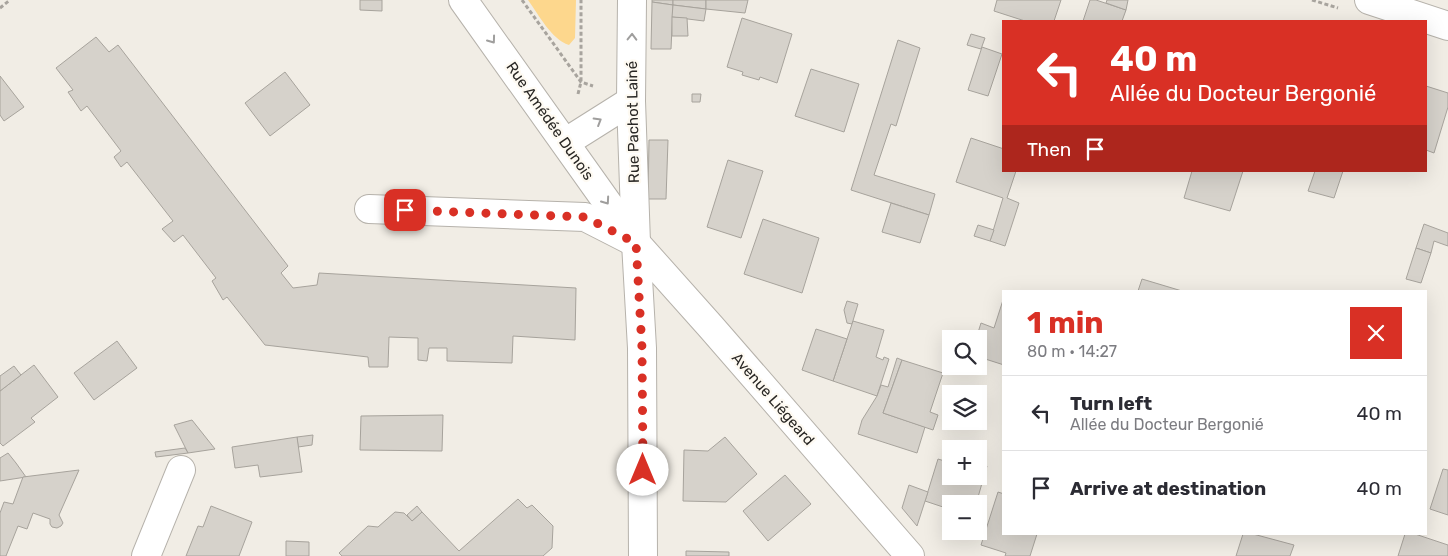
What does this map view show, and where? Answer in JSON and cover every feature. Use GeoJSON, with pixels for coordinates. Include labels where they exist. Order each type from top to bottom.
{"type":"FeatureCollection","features":[{"type":"Feature","properties":{"kind":"street","name":"Rue Amédée Dunois"},"geometry":{"type":"LineString","coordinates":[[463,0],[636,243]]}},
{"type":"Feature","properties":{"kind":"street","name":"Rue Pachot Lainé"},"geometry":{"type":"LineString","coordinates":[[632,0],[631,96],[642,348],[643,556]]}},
{"type":"Feature","properties":{"kind":"street"},"geometry":{"type":"LineString","coordinates":[[1369,0],[1448,26]]}},
{"type":"Feature","properties":{"kind":"street"},"geometry":{"type":"LineString","coordinates":[[565,141],[631,96]]}},
{"type":"Feature","properties":{"kind":"street"},"geometry":{"type":"LineString","coordinates":[[369,208],[585,217],[636,243]]}},
{"type":"Feature","properties":{"kind":"street","name":"Avenue Liégeard"},"geometry":{"type":"LineString","coordinates":[[636,243],[910,556]]}},
{"type":"Feature","properties":{"kind":"street"},"geometry":{"type":"LineString","coordinates":[[146,556],[181,470]]}},
{"type":"Feature","properties":{"kind":"path"},"geometry":{"type":"LineString","coordinates":[[0,8],[10,0]]}},
{"type":"Feature","properties":{"kind":"path"},"geometry":{"type":"LineString","coordinates":[[522,0],[581,82],[631,96]]}},
{"type":"Feature","properties":{"kind":"path"},"geometry":{"type":"LineString","coordinates":[[565,141],[581,82],[581,0]]}},
{"type":"Feature","properties":{"kind":"shaded area"},"geometry":{"type":"Polygon","coordinates":[[[528,0],[576,0],[575,38],[569,45],[551,32],[528,0]]]}},
{"type":"Feature","properties":{"kind":"building"},"geometry":{"type":"Polygon","coordinates":[[[360,0],[382,0],[382,11],[360,10],[360,0]]]}},
{"type":"Feature","properties":{"kind":"building"},"geometry":{"type":"Polygon","coordinates":[[[652,0],[673,0],[673,5],[652,2],[652,0]]]}},
{"type":"Feature","properties":{"kind":"building"},"geometry":{"type":"Polygon","coordinates":[[[673,0],[706,0],[706,9],[673,5],[673,0]]]}},
{"type":"Feature","properties":{"kind":"building"},"geometry":{"type":"Polygon","coordinates":[[[706,0],[748,0],[745,13],[706,9],[706,0]]]}},
{"type":"Feature","properties":{"kind":"building"},"geometry":{"type":"Polygon","coordinates":[[[997,0],[1061,0],[1054,20],[1022,20],[994,11],[997,0]]]}},
{"type":"Feature","properties":{"kind":"building"},"geometry":{"type":"Polygon","coordinates":[[[1090,0],[1096,0],[1126,10],[1122,20],[1083,20],[1090,0]]]}},
{"type":"Feature","properties":{"kind":"building"},"geometry":{"type":"Polygon","coordinates":[[[1107,0],[1128,0],[1126,10],[1106,3],[1107,0]]]}},
{"type":"Feature","properties":{"kind":"building"},"geometry":{"type":"Polygon","coordinates":[[[652,2],[673,5],[671,49],[651,49],[652,2]]]}},
{"type":"Feature","properties":{"kind":"building"},"geometry":{"type":"Polygon","coordinates":[[[673,5],[706,9],[704,21],[672,17],[673,5]]]}},
{"type":"Feature","properties":{"kind":"building"},"geometry":{"type":"Polygon","coordinates":[[[672,17],[687,18],[688,36],[672,36],[672,17]]]}},
{"type":"Feature","properties":{"kind":"building"},"geometry":{"type":"Polygon","coordinates":[[[742,18],[792,34],[777,83],[760,77],[759,80],[742,75],[743,72],[727,67],[742,18]]]}},
{"type":"Feature","properties":{"kind":"building"},"geometry":{"type":"Polygon","coordinates":[[[971,34],[985,38],[981,49],[967,45],[971,34]]]}},
{"type":"Feature","properties":{"kind":"building"},"geometry":{"type":"Polygon","coordinates":[[[96,37],[109,52],[118,45],[288,266],[281,273],[293,288],[317,285],[319,273],[576,288],[575,340],[513,336],[512,363],[447,361],[447,348],[429,348],[427,361],[418,360],[418,338],[389,337],[388,367],[369,367],[368,357],[265,345],[227,297],[223,300],[212,281],[216,278],[183,235],[174,242],[162,229],[173,221],[127,162],[121,167],[114,157],[121,151],[87,106],[81,111],[68,92],[73,90],[56,68],[96,37]]]}},
{"type":"Feature","properties":{"kind":"building"},"geometry":{"type":"Polygon","coordinates":[[[898,40],[920,48],[896,126],[891,124],[874,175],[935,194],[929,215],[851,190],[898,40]]]}},
{"type":"Feature","properties":{"kind":"building"},"geometry":{"type":"Polygon","coordinates":[[[982,47],[1002,54],[988,96],[968,90],[982,47]]]}},
{"type":"Feature","properties":{"kind":"building"},"geometry":{"type":"Polygon","coordinates":[[[811,69],[859,84],[844,132],[795,116],[811,69]]]}},
{"type":"Feature","properties":{"kind":"building"},"geometry":{"type":"Polygon","coordinates":[[[285,72],[310,105],[270,136],[245,103],[285,72]]]}},
{"type":"Feature","properties":{"kind":"building"},"geometry":{"type":"Polygon","coordinates":[[[0,76],[24,107],[4,121],[0,115],[0,76]]]}},
{"type":"Feature","properties":{"kind":"building"},"geometry":{"type":"Polygon","coordinates":[[[1427,86],[1448,93],[1448,107],[1434,153],[1427,150],[1427,86]]]}},
{"type":"Feature","properties":{"kind":"building"},"geometry":{"type":"Polygon","coordinates":[[[692,94],[701,94],[700,102],[692,102],[692,94]]]}},
{"type":"Feature","properties":{"kind":"building"},"geometry":{"type":"Polygon","coordinates":[[[971,138],[1002,148],[1002,172],[1016,172],[1007,198],[1019,203],[1005,246],[990,241],[1003,198],[956,182],[971,138]]]}},
{"type":"Feature","properties":{"kind":"building"},"geometry":{"type":"Polygon","coordinates":[[[649,140],[668,140],[666,199],[648,199],[649,140]]]}},
{"type":"Feature","properties":{"kind":"building"},"geometry":{"type":"Polygon","coordinates":[[[728,160],[763,171],[741,238],[707,227],[728,160]]]}},
{"type":"Feature","properties":{"kind":"building"},"geometry":{"type":"Polygon","coordinates":[[[1192,172],[1243,172],[1230,211],[1184,198],[1192,172]]]}},
{"type":"Feature","properties":{"kind":"building"},"geometry":{"type":"Polygon","coordinates":[[[1315,172],[1343,172],[1334,198],[1308,191],[1315,172]]]}},
{"type":"Feature","properties":{"kind":"building"},"geometry":{"type":"Polygon","coordinates":[[[891,203],[929,215],[920,243],[882,232],[891,203]]]}},
{"type":"Feature","properties":{"kind":"building"},"geometry":{"type":"Polygon","coordinates":[[[763,219],[819,238],[802,293],[744,274],[763,219]]]}},
{"type":"Feature","properties":{"kind":"building"},"geometry":{"type":"Polygon","coordinates":[[[1424,224],[1448,233],[1448,246],[1434,241],[1431,253],[1416,248],[1424,224]]]}},
{"type":"Feature","properties":{"kind":"building"},"geometry":{"type":"Polygon","coordinates":[[[978,225],[994,230],[990,241],[974,236],[978,225]]]}},
{"type":"Feature","properties":{"kind":"building"},"geometry":{"type":"Polygon","coordinates":[[[1416,248],[1431,253],[1421,283],[1406,279],[1416,248]]]}},
{"type":"Feature","properties":{"kind":"building"},"geometry":{"type":"Polygon","coordinates":[[[1142,279],[1179,290],[1138,290],[1142,279]]]}},
{"type":"Feature","properties":{"kind":"building"},"geometry":{"type":"Polygon","coordinates":[[[847,301],[858,304],[852,324],[847,323],[844,310],[847,301]]]}},
{"type":"Feature","properties":{"kind":"building"},"geometry":{"type":"Polygon","coordinates":[[[1002,303],[1002,364],[987,360],[987,330],[979,330],[981,323],[994,328],[1002,303]]]}},
{"type":"Feature","properties":{"kind":"building"},"geometry":{"type":"Polygon","coordinates":[[[853,321],[884,330],[876,357],[883,360],[884,357],[889,359],[877,396],[833,381],[853,321]]]}},
{"type":"Feature","properties":{"kind":"building"},"geometry":{"type":"Polygon","coordinates":[[[816,329],[847,339],[833,381],[802,370],[816,329]]]}},
{"type":"Feature","properties":{"kind":"building"},"geometry":{"type":"Polygon","coordinates":[[[117,341],[137,368],[94,400],[74,373],[117,341]]]}},
{"type":"Feature","properties":{"kind":"building"},"geometry":{"type":"Polygon","coordinates":[[[897,358],[902,360],[883,413],[925,427],[917,453],[858,434],[862,420],[877,396],[881,385],[888,387],[897,358]]]}},
{"type":"Feature","properties":{"kind":"building"},"geometry":{"type":"Polygon","coordinates":[[[902,360],[942,373],[930,412],[938,415],[933,430],[883,413],[902,360]]]}},
{"type":"Feature","properties":{"kind":"building"},"geometry":{"type":"Polygon","coordinates":[[[34,365],[58,397],[31,418],[35,422],[3,446],[0,443],[0,391],[34,365]]]}},
{"type":"Feature","properties":{"kind":"building"},"geometry":{"type":"Polygon","coordinates":[[[14,366],[21,375],[0,391],[0,376],[14,366]]]}},
{"type":"Feature","properties":{"kind":"building"},"geometry":{"type":"Polygon","coordinates":[[[443,415],[442,451],[360,450],[361,416],[443,415]]]}},
{"type":"Feature","properties":{"kind":"building"},"geometry":{"type":"Polygon","coordinates":[[[192,420],[215,449],[188,453],[174,425],[192,420]]]}},
{"type":"Feature","properties":{"kind":"building"},"geometry":{"type":"Polygon","coordinates":[[[313,435],[312,445],[298,447],[297,437],[313,435]]]}},
{"type":"Feature","properties":{"kind":"building"},"geometry":{"type":"Polygon","coordinates":[[[297,437],[302,472],[260,477],[258,465],[235,468],[232,447],[297,437]]]}},
{"type":"Feature","properties":{"kind":"building"},"geometry":{"type":"Polygon","coordinates":[[[725,437],[757,474],[726,502],[683,501],[684,450],[708,451],[725,437]]]}},
{"type":"Feature","properties":{"kind":"building"},"geometry":{"type":"Polygon","coordinates":[[[185,448],[188,453],[156,457],[155,452],[185,448]]]}},
{"type":"Feature","properties":{"kind":"building"},"geometry":{"type":"Polygon","coordinates":[[[8,453],[26,477],[0,481],[0,458],[8,453]]]}},
{"type":"Feature","properties":{"kind":"building"},"geometry":{"type":"Polygon","coordinates":[[[938,459],[942,460],[942,485],[982,485],[979,495],[942,495],[942,507],[925,501],[938,459]]]}},
{"type":"Feature","properties":{"kind":"building"},"geometry":{"type":"Polygon","coordinates":[[[1443,469],[1448,470],[1448,515],[1430,509],[1443,469]]]}},
{"type":"Feature","properties":{"kind":"building"},"geometry":{"type":"Polygon","coordinates":[[[79,470],[59,515],[63,523],[61,526],[57,528],[52,527],[50,519],[33,513],[27,529],[18,526],[6,556],[0,556],[0,513],[4,502],[13,504],[23,477],[79,470]]]}},
{"type":"Feature","properties":{"kind":"building"},"geometry":{"type":"Polygon","coordinates":[[[785,475],[811,504],[768,541],[743,511],[785,475]]]}},
{"type":"Feature","properties":{"kind":"building"},"geometry":{"type":"Polygon","coordinates":[[[909,485],[928,492],[917,526],[902,508],[909,485]]]}},
{"type":"Feature","properties":{"kind":"building"},"geometry":{"type":"Polygon","coordinates":[[[998,492],[1002,493],[1002,535],[1037,535],[1030,556],[1005,556],[1006,553],[981,545],[983,540],[987,540],[987,526],[998,492]]]}},
{"type":"Feature","properties":{"kind":"building"},"geometry":{"type":"Polygon","coordinates":[[[518,499],[527,508],[532,505],[553,526],[552,548],[543,556],[342,556],[339,553],[368,526],[378,527],[395,512],[404,513],[412,521],[422,512],[459,551],[518,499]]]}},
{"type":"Feature","properties":{"kind":"building"},"geometry":{"type":"Polygon","coordinates":[[[211,506],[252,522],[239,556],[186,556],[198,526],[203,527],[211,506]]]}},
{"type":"Feature","properties":{"kind":"building"},"geometry":{"type":"Polygon","coordinates":[[[417,506],[422,512],[412,521],[407,515],[417,506]]]}},
{"type":"Feature","properties":{"kind":"building"},"geometry":{"type":"Polygon","coordinates":[[[1243,535],[1257,535],[1294,545],[1290,556],[1236,556],[1243,535]]]}},
{"type":"Feature","properties":{"kind":"building"},"geometry":{"type":"Polygon","coordinates":[[[1405,535],[1418,535],[1448,545],[1448,556],[1398,556],[1405,535]]]}},
{"type":"Feature","properties":{"kind":"building"},"geometry":{"type":"Polygon","coordinates":[[[286,541],[309,542],[309,556],[286,556],[286,541]]]}},
{"type":"Feature","properties":{"kind":"building"},"geometry":{"type":"Polygon","coordinates":[[[686,551],[729,552],[729,556],[686,556],[686,551]]]}},
{"type":"Feature","properties":{"kind":"route"},"geometry":{"type":"LineString","coordinates":[[405,210],[585,217],[636,243],[642,348],[643,470]]}}]}
